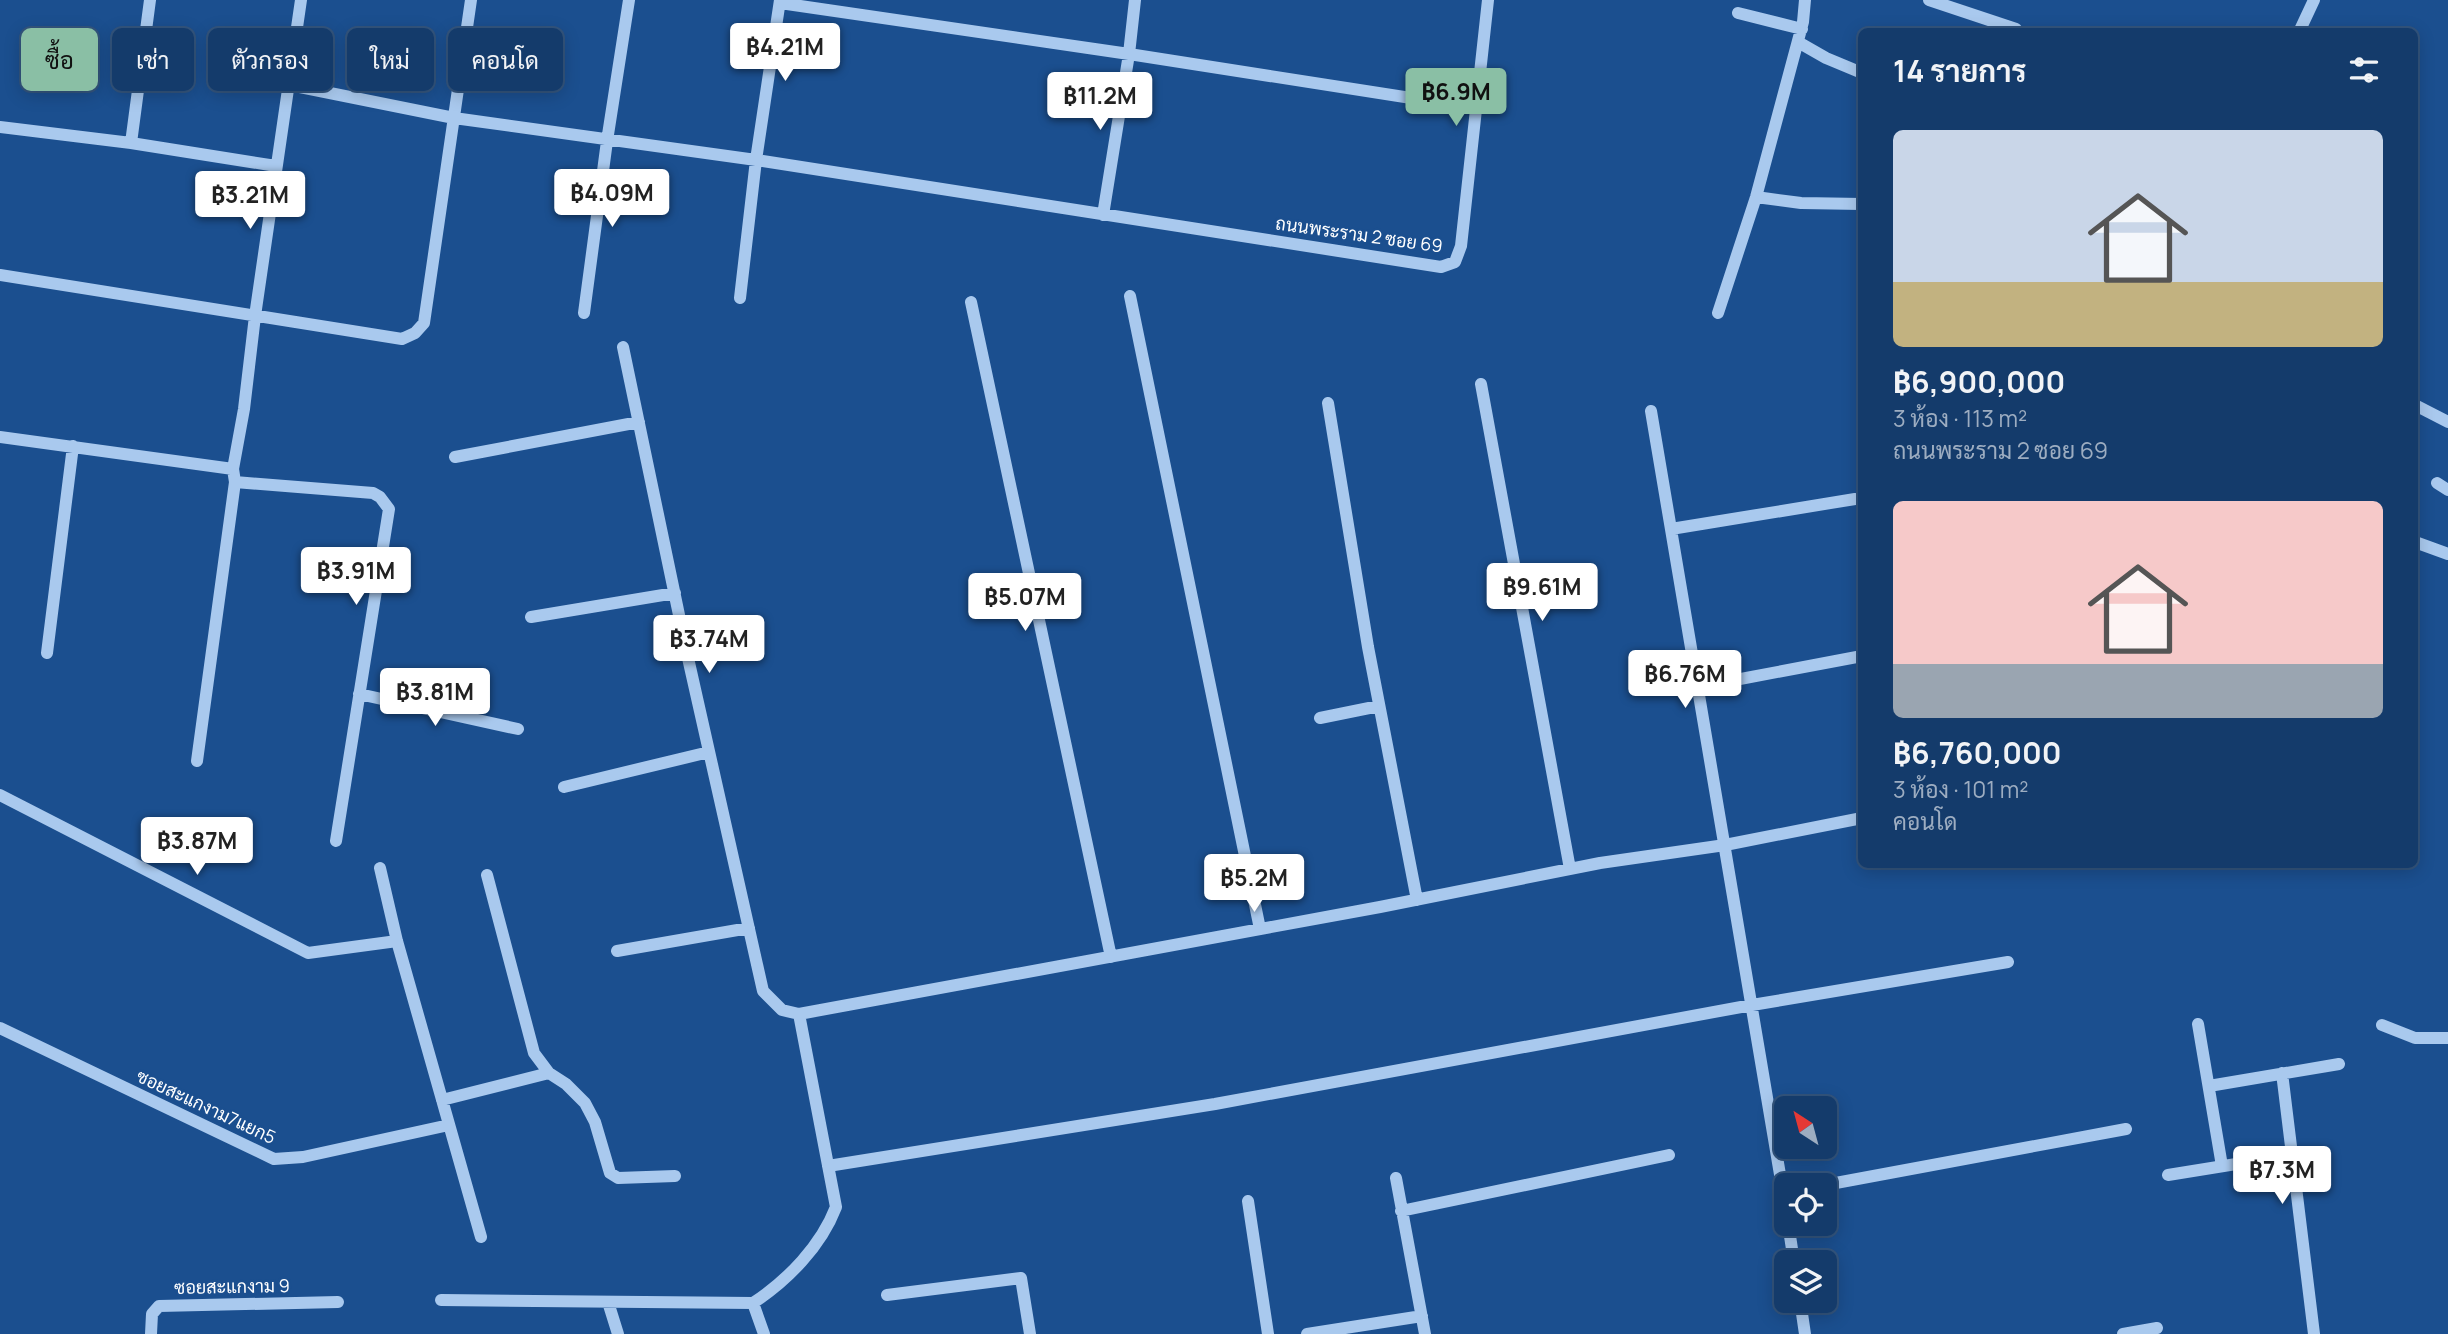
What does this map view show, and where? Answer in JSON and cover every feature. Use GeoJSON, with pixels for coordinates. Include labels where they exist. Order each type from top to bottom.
{"type":"FeatureCollection","features":[{"type":"Feature","properties":{"kind":"street"},"geometry":{"type":"LineString","coordinates":[[131,143],[150,0]]}},
{"type":"Feature","properties":{"kind":"street"},"geometry":{"type":"LineString","coordinates":[[297,28],[301,0]]}},
{"type":"Feature","properties":{"kind":"street"},"geometry":{"type":"LineString","coordinates":[[0,275],[402,339],[420,329],[424,323],[471,0]]}},
{"type":"Feature","properties":{"kind":"street"},"geometry":{"type":"LineString","coordinates":[[584,313],[629,0]]}},
{"type":"Feature","properties":{"kind":"street"},"geometry":{"type":"LineString","coordinates":[[1103,215],[1135,0]]}},
{"type":"Feature","properties":{"kind":"street","name":"ถนนพระราม 2 ซอย 69"},"geometry":{"type":"LineString","coordinates":[[320,91],[454,118],[756,160],[1441,267],[1455,262],[1461,246],[1488,0]]}},
{"type":"Feature","properties":{"kind":"street"},"geometry":{"type":"LineString","coordinates":[[1718,313],[1756,197],[1800,35],[1805,0]]}},
{"type":"Feature","properties":{"kind":"street"},"geometry":{"type":"LineString","coordinates":[[1929,0],[2013,28]]}},
{"type":"Feature","properties":{"kind":"street"},"geometry":{"type":"LineString","coordinates":[[2302,28],[2314,0]]}},
{"type":"Feature","properties":{"kind":"street"},"geometry":{"type":"LineString","coordinates":[[740,298],[756,160],[780,2],[1475,108]]}},
{"type":"Feature","properties":{"kind":"street"},"geometry":{"type":"LineString","coordinates":[[1738,13],[1800,35],[1826,58],[1858,71]]}},
{"type":"Feature","properties":{"kind":"street"},"geometry":{"type":"LineString","coordinates":[[197,761],[235,482],[233,469],[289,91]]}},
{"type":"Feature","properties":{"kind":"street"},"geometry":{"type":"LineString","coordinates":[[0,127],[131,143],[276,166]]}},
{"type":"Feature","properties":{"kind":"street"},"geometry":{"type":"LineString","coordinates":[[1756,197],[1801,203],[1858,204]]}},
{"type":"Feature","properties":{"kind":"street"},"geometry":{"type":"LineString","coordinates":[[1130,296],[1260,929]]}},
{"type":"Feature","properties":{"kind":"street"},"geometry":{"type":"LineString","coordinates":[[971,302],[1111,957]]}},
{"type":"Feature","properties":{"kind":"street"},"geometry":{"type":"LineString","coordinates":[[623,347],[709,752],[764,991],[782,1010],[799,1014],[1417,900],[1570,869],[1725,845],[1858,819]]}},
{"type":"Feature","properties":{"kind":"street"},"geometry":{"type":"LineString","coordinates":[[1481,384],[1570,869]]}},
{"type":"Feature","properties":{"kind":"street"},"geometry":{"type":"LineString","coordinates":[[1328,403],[1379,706],[1417,900]]}},
{"type":"Feature","properties":{"kind":"street"},"geometry":{"type":"LineString","coordinates":[[2418,407],[2448,422]]}},
{"type":"Feature","properties":{"kind":"street"},"geometry":{"type":"LineString","coordinates":[[1651,411],[1782,1173]]}},
{"type":"Feature","properties":{"kind":"street"},"geometry":{"type":"LineString","coordinates":[[454,457],[639,422]]}},
{"type":"Feature","properties":{"kind":"street"},"geometry":{"type":"LineString","coordinates":[[0,437],[233,469]]}},
{"type":"Feature","properties":{"kind":"street"},"geometry":{"type":"LineString","coordinates":[[47,653],[73,446]]}},
{"type":"Feature","properties":{"kind":"street"},"geometry":{"type":"LineString","coordinates":[[235,482],[373,493],[380,497],[388,509],[336,841]]}},
{"type":"Feature","properties":{"kind":"street"},"geometry":{"type":"LineString","coordinates":[[1671,529],[1855,499]]}},
{"type":"Feature","properties":{"kind":"street"},"geometry":{"type":"LineString","coordinates":[[2418,543],[2448,554]]}},
{"type":"Feature","properties":{"kind":"street"},"geometry":{"type":"LineString","coordinates":[[531,617],[675,593]]}},
{"type":"Feature","properties":{"kind":"street"},"geometry":{"type":"LineString","coordinates":[[1698,687],[1858,657]]}},
{"type":"Feature","properties":{"kind":"street"},"geometry":{"type":"LineString","coordinates":[[359,694],[518,729]]}},
{"type":"Feature","properties":{"kind":"street"},"geometry":{"type":"LineString","coordinates":[[1320,718],[1379,706]]}},
{"type":"Feature","properties":{"kind":"street"},"geometry":{"type":"LineString","coordinates":[[564,788],[709,752]]}},
{"type":"Feature","properties":{"kind":"street"},"geometry":{"type":"LineString","coordinates":[[0,795],[308,953],[397,941]]}},
{"type":"Feature","properties":{"kind":"street"},"geometry":{"type":"LineString","coordinates":[[380,868],[397,941],[481,1237]]}},
{"type":"Feature","properties":{"kind":"street"},"geometry":{"type":"LineString","coordinates":[[487,875],[534,1053],[549,1073],[566,1084],[585,1103],[595,1122],[610,1173],[618,1178],[675,1176]]}},
{"type":"Feature","properties":{"kind":"street"},"geometry":{"type":"LineString","coordinates":[[617,951],[749,928]]}},
{"type":"Feature","properties":{"kind":"street"},"geometry":{"type":"LineString","coordinates":[[828,1166],[1228,1102],[1752,1005],[2008,962]]}},
{"type":"Feature","properties":{"kind":"street"},"geometry":{"type":"LineString","coordinates":[[441,1300],[471,1298],[753,1303],[770,1291],[791,1273],[829,1226],[836,1207],[799,1014]]}},
{"type":"Feature","properties":{"kind":"street"},"geometry":{"type":"LineString","coordinates":[[2198,1024],[2222,1166]]}},
{"type":"Feature","properties":{"kind":"street"},"geometry":{"type":"LineString","coordinates":[[2382,1025],[2415,1038],[2448,1038]]}},
{"type":"Feature","properties":{"kind":"street","name":"ซอยสะแกงาม7แยก5"},"geometry":{"type":"LineString","coordinates":[[0,1028],[274,1159],[303,1157],[449,1125]]}},
{"type":"Feature","properties":{"kind":"street"},"geometry":{"type":"LineString","coordinates":[[2209,1086],[2339,1064]]}},
{"type":"Feature","properties":{"kind":"street"},"geometry":{"type":"LineString","coordinates":[[442,1100],[549,1073]]}},
{"type":"Feature","properties":{"kind":"street"},"geometry":{"type":"LineString","coordinates":[[2282,1073],[2315,1334]]}},
{"type":"Feature","properties":{"kind":"street"},"geometry":{"type":"LineString","coordinates":[[1837,1183],[2126,1129]]}},
{"type":"Feature","properties":{"kind":"street"},"geometry":{"type":"LineString","coordinates":[[1401,1211],[1669,1155]]}},
{"type":"Feature","properties":{"kind":"street"},"geometry":{"type":"LineString","coordinates":[[2168,1175],[2292,1155]]}},
{"type":"Feature","properties":{"kind":"street"},"geometry":{"type":"LineString","coordinates":[[1396,1178],[1425,1334]]}},
{"type":"Feature","properties":{"kind":"street"},"geometry":{"type":"LineString","coordinates":[[1248,1201],[1268,1334]]}},
{"type":"Feature","properties":{"kind":"street"},"geometry":{"type":"LineString","coordinates":[[887,1295],[1021,1278],[1030,1334]]}},
{"type":"Feature","properties":{"kind":"street","name":"ซอยสะแกงาม 9"},"geometry":{"type":"LineString","coordinates":[[151,1334],[152,1314],[159,1306],[338,1302]]}},
{"type":"Feature","properties":{"kind":"street"},"geometry":{"type":"LineString","coordinates":[[608,1302],[618,1334]]}},
{"type":"Feature","properties":{"kind":"street"},"geometry":{"type":"LineString","coordinates":[[753,1303],[764,1334]]}},
{"type":"Feature","properties":{"kind":"street"},"geometry":{"type":"LineString","coordinates":[[1802,1313],[1805,1334]]}},
{"type":"Feature","properties":{"kind":"street"},"geometry":{"type":"LineString","coordinates":[[1307,1334],[1422,1316]]}},
{"type":"Feature","properties":{"kind":"street"},"geometry":{"type":"LineString","coordinates":[[2123,1334],[2157,1328]]}}]}
